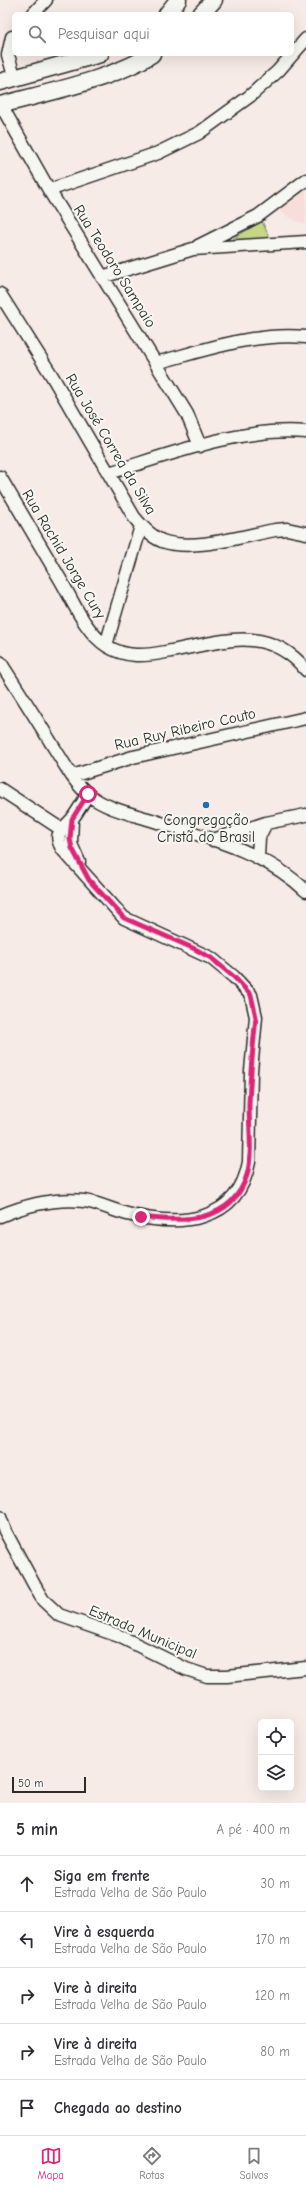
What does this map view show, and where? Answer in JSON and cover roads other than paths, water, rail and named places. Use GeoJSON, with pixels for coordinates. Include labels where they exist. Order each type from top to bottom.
{"type":"FeatureCollection","features":[{"type":"Feature","properties":{"kind":"main road"},"geometry":{"type":"LineString","coordinates":[[169,12],[178,0]]}},
{"type":"Feature","properties":{"kind":"main road"},"geometry":{"type":"LineString","coordinates":[[203,12],[214,0]]}},
{"type":"Feature","properties":{"kind":"main road"},"geometry":{"type":"LineString","coordinates":[[20,99],[7,81],[93,56]]}},
{"type":"Feature","properties":{"kind":"main road"},"geometry":{"type":"LineString","coordinates":[[1,105],[123,69],[148,56]]}},
{"type":"Feature","properties":{"kind":"street"},"geometry":{"type":"LineString","coordinates":[[35,12],[46,0]]}},
{"type":"Feature","properties":{"kind":"street"},"geometry":{"type":"LineString","coordinates":[[0,48],[12,37]]}},
{"type":"Feature","properties":{"kind":"street"},"geometry":{"type":"LineString","coordinates":[[294,52],[306,39]]}},
{"type":"Feature","properties":{"kind":"street"},"geometry":{"type":"LineString","coordinates":[[7,81],[8,55],[12,40]]}},
{"type":"Feature","properties":{"kind":"street"},"geometry":{"type":"LineString","coordinates":[[50,190],[158,153],[199,133],[250,96],[291,56]]}},
{"type":"Feature","properties":{"kind":"street","name":"Rua Teodoro Sampaio"},"geometry":{"type":"LineString","coordinates":[[1,105],[102,277],[187,414],[200,446]]}},
{"type":"Feature","properties":{"kind":"street"},"geometry":{"type":"LineString","coordinates":[[102,277],[193,249],[258,216],[306,180]]}},
{"type":"Feature","properties":{"kind":"street"},"geometry":{"type":"LineString","coordinates":[[193,249],[306,242]]}},
{"type":"Feature","properties":{"kind":"street","name":"Rua José Correa da Silva"},"geometry":{"type":"LineString","coordinates":[[0,294],[52,376],[109,473],[126,506],[141,526],[162,541],[187,545],[275,530],[287,529],[306,533]]}},
{"type":"Feature","properties":{"kind":"street"},"geometry":{"type":"LineString","coordinates":[[156,363],[232,343],[260,338],[291,336],[306,337]]}},
{"type":"Feature","properties":{"kind":"street"},"geometry":{"type":"LineString","coordinates":[[109,473],[200,446],[271,432],[306,432]]}},
{"type":"Feature","properties":{"kind":"street","name":"Rua Rachid Jorge Cury"},"geometry":{"type":"LineString","coordinates":[[0,477],[83,618],[98,638],[106,645],[124,653],[146,656],[233,640],[251,639],[268,641],[282,647],[296,657],[306,670]]}},
{"type":"Feature","properties":{"kind":"street"},"geometry":{"type":"LineString","coordinates":[[106,645],[141,526]]}},
{"type":"Feature","properties":{"kind":"street"},"geometry":{"type":"LineString","coordinates":[[0,662],[72,776],[88,794],[122,811],[213,840],[258,857],[286,873],[306,891]]}},
{"type":"Feature","properties":{"kind":"street","name":"Rua Ruy Ribeiro Couto"},"geometry":{"type":"LineString","coordinates":[[72,776],[95,767],[133,757],[306,718]]}},
{"type":"Feature","properties":{"kind":"street"},"geometry":{"type":"LineString","coordinates":[[0,789],[61,829]]}},
{"type":"Feature","properties":{"kind":"street"},"geometry":{"type":"LineString","coordinates":[[0,1216],[14,1210],[50,1201],[70,1200],[101,1204],[141,1217],[187,1220],[203,1217],[217,1212],[236,1196],[246,1176],[249,1162],[250,1071],[256,1017],[251,995],[234,977],[211,958],[124,918],[89,880],[60,845],[58,837],[61,829],[72,819],[88,794]]}},
{"type":"Feature","properties":{"kind":"street"},"geometry":{"type":"LineString","coordinates":[[213,840],[266,823],[306,815]]}},
{"type":"Feature","properties":{"kind":"street"},"geometry":{"type":"LineString","coordinates":[[72,819],[70,833],[72,848],[89,880]]}},
{"type":"Feature","properties":{"kind":"street"},"geometry":{"type":"LineString","coordinates":[[258,857],[259,837],[266,823]]}},
{"type":"Feature","properties":{"kind":"street","name":"Estrada Municipal"},"geometry":{"type":"LineString","coordinates":[[0,1517],[5,1531],[36,1590],[43,1600],[59,1614],[119,1636],[186,1669],[207,1676],[227,1676],[306,1668]]}},
{"type":"Feature","properties":{"kind":"place","name":"Congregação Cristã do Brasil"},"geometry":{"type":"Point","coordinates":[206,805]}}]}
